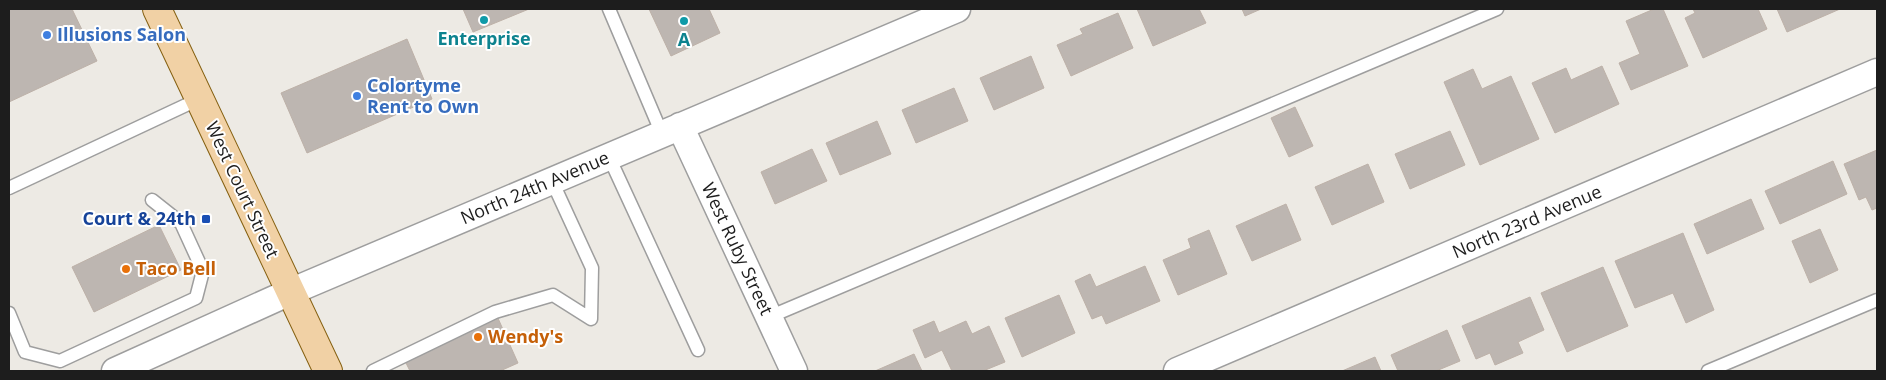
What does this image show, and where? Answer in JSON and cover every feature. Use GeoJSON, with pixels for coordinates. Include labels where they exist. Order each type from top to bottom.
{"type":"FeatureCollection","features":[{"type":"Feature","properties":{"kind":"main road","name":"West Court Street"},"geometry":{"type":"LineString","coordinates":[[157,9],[328,371]]}},
{"type":"Feature","properties":{"kind":"street","name":"North 24th Avenue"},"geometry":{"type":"LineString","coordinates":[[116,371],[290,292],[957,9]]}},
{"type":"Feature","properties":{"kind":"street","name":"North 23rd Avenue"},"geometry":{"type":"LineString","coordinates":[[1177,371],[1877,72]]}},
{"type":"Feature","properties":{"kind":"street","name":"West Ruby Street"},"geometry":{"type":"LineString","coordinates":[[671,130],[769,317],[794,371]]}},
{"type":"Feature","properties":{"kind":"lane"},"geometry":{"type":"LineString","coordinates":[[609,9],[671,130]]}},
{"type":"Feature","properties":{"kind":"lane"},"geometry":{"type":"LineString","coordinates":[[769,317],[1497,9]]}},
{"type":"Feature","properties":{"kind":"lane"},"geometry":{"type":"LineString","coordinates":[[9,188],[199,99]]}},
{"type":"Feature","properties":{"kind":"lane"},"geometry":{"type":"LineString","coordinates":[[609,157],[698,350]]}},
{"type":"Feature","properties":{"kind":"lane"},"geometry":{"type":"LineString","coordinates":[[373,371],[495,312],[552,295],[591,319],[592,268],[552,181]]}},
{"type":"Feature","properties":{"kind":"lane"},"geometry":{"type":"LineString","coordinates":[[9,313],[25,352],[60,362],[196,298],[203,271],[181,223],[152,200]]}},
{"type":"Feature","properties":{"kind":"lane"},"geometry":{"type":"LineString","coordinates":[[1708,371],[1877,300]]}},
{"type":"Feature","properties":{"kind":"building","name":"Illusions Salon"},"geometry":{"type":"Polygon","coordinates":[[[9,9],[72,9],[97,61],[9,102],[9,9]]]}},
{"type":"Feature","properties":{"kind":"building","name":"Enterprise"},"geometry":{"type":"Polygon","coordinates":[[[463,9],[529,9],[473,32],[463,9]]]}},
{"type":"Feature","properties":{"kind":"building","name":"A"},"geometry":{"type":"Polygon","coordinates":[[[649,9],[709,9],[720,33],[671,56],[649,9]]]}},
{"type":"Feature","properties":{"kind":"building"},"geometry":{"type":"Polygon","coordinates":[[[1137,9],[1199,9],[1206,23],[1153,46],[1137,9]]]}},
{"type":"Feature","properties":{"kind":"building"},"geometry":{"type":"Polygon","coordinates":[[[1242,9],[1261,9],[1245,16],[1242,9]]]}},
{"type":"Feature","properties":{"kind":"building"},"geometry":{"type":"Polygon","coordinates":[[[1654,9],[1663,9],[1688,66],[1631,90],[1619,63],[1640,54],[1626,21],[1654,9]]]}},
{"type":"Feature","properties":{"kind":"building"},"geometry":{"type":"Polygon","coordinates":[[[1693,9],[1758,9],[1767,29],[1703,58],[1685,18],[1695,13],[1693,9]]]}},
{"type":"Feature","properties":{"kind":"building"},"geometry":{"type":"Polygon","coordinates":[[[1777,9],[1840,9],[1787,32],[1777,9]]]}},
{"type":"Feature","properties":{"kind":"building"},"geometry":{"type":"Polygon","coordinates":[[[1118,13],[1133,48],[1071,76],[1057,45],[1083,34],[1080,29],[1118,13]]]}},
{"type":"Feature","properties":{"kind":"building","name":"Colortyme Rent to Own"},"geometry":{"type":"Polygon","coordinates":[[[407,39],[432,99],[307,153],[281,93],[407,39]]]}},
{"type":"Feature","properties":{"kind":"building"},"geometry":{"type":"Polygon","coordinates":[[[1031,56],[1044,88],[994,110],[980,78],[1031,56]]]}},
{"type":"Feature","properties":{"kind":"building"},"geometry":{"type":"Polygon","coordinates":[[[1602,66],[1619,104],[1555,133],[1532,83],[1566,68],[1571,80],[1602,66]]]}},
{"type":"Feature","properties":{"kind":"building"},"geometry":{"type":"Polygon","coordinates":[[[1473,69],[1482,89],[1511,76],[1539,139],[1480,165],[1444,82],[1473,69]]]}},
{"type":"Feature","properties":{"kind":"building"},"geometry":{"type":"Polygon","coordinates":[[[954,88],[968,121],[916,143],[902,110],[954,88]]]}},
{"type":"Feature","properties":{"kind":"building"},"geometry":{"type":"Polygon","coordinates":[[[1295,107],[1313,146],[1289,157],[1271,118],[1295,107]]]}},
{"type":"Feature","properties":{"kind":"building"},"geometry":{"type":"Polygon","coordinates":[[[877,121],[891,154],[840,175],[826,143],[877,121]]]}},
{"type":"Feature","properties":{"kind":"building"},"geometry":{"type":"Polygon","coordinates":[[[1450,131],[1465,165],[1410,189],[1395,154],[1450,131]]]}},
{"type":"Feature","properties":{"kind":"building"},"geometry":{"type":"Polygon","coordinates":[[[812,149],[827,181],[775,204],[761,172],[812,149]]]}},
{"type":"Feature","properties":{"kind":"building"},"geometry":{"type":"Polygon","coordinates":[[[1877,150],[1877,208],[1872,210],[1866,197],[1859,200],[1844,164],[1877,150]]]}},
{"type":"Feature","properties":{"kind":"building"},"geometry":{"type":"Polygon","coordinates":[[[1833,161],[1847,194],[1780,224],[1765,191],[1833,161]]]}},
{"type":"Feature","properties":{"kind":"building"},"geometry":{"type":"Polygon","coordinates":[[[1368,164],[1384,202],[1332,225],[1315,187],[1368,164]]]}},
{"type":"Feature","properties":{"kind":"building"},"geometry":{"type":"Polygon","coordinates":[[[1751,199],[1764,229],[1707,254],[1694,224],[1751,199]]]}},
{"type":"Feature","properties":{"kind":"building"},"geometry":{"type":"Polygon","coordinates":[[[1286,204],[1301,240],[1252,261],[1236,226],[1286,204]]]}},
{"type":"Feature","properties":{"kind":"building","name":"Taco Bell"},"geometry":{"type":"Polygon","coordinates":[[[159,225],[181,270],[94,312],[72,267],[159,225]]]}},
{"type":"Feature","properties":{"kind":"building"},"geometry":{"type":"Polygon","coordinates":[[[1820,229],[1838,270],[1810,283],[1792,241],[1820,229]]]}},
{"type":"Feature","properties":{"kind":"building"},"geometry":{"type":"Polygon","coordinates":[[[1209,230],[1227,274],[1178,295],[1163,260],[1191,248],[1188,239],[1209,230]]]}},
{"type":"Feature","properties":{"kind":"building"},"geometry":{"type":"Polygon","coordinates":[[[1683,233],[1714,310],[1686,323],[1673,293],[1635,308],[1615,261],[1683,233]]]}},
{"type":"Feature","properties":{"kind":"building"},"geometry":{"type":"Polygon","coordinates":[[[1145,266],[1160,301],[1106,324],[1102,315],[1092,319],[1075,281],[1090,274],[1096,287],[1145,266]]]}},
{"type":"Feature","properties":{"kind":"building"},"geometry":{"type":"Polygon","coordinates":[[[1603,267],[1628,326],[1567,352],[1541,293],[1603,267]]]}},
{"type":"Feature","properties":{"kind":"building"},"geometry":{"type":"Polygon","coordinates":[[[1059,295],[1075,333],[1022,357],[1005,318],[1059,295]]]}},
{"type":"Feature","properties":{"kind":"building"},"geometry":{"type":"Polygon","coordinates":[[[1530,297],[1544,330],[1518,342],[1523,353],[1495,365],[1490,353],[1476,359],[1462,326],[1530,297]]]}},
{"type":"Feature","properties":{"kind":"building","name":"Wendy's"},"geometry":{"type":"Polygon","coordinates":[[[497,316],[518,363],[500,371],[410,371],[404,359],[497,316]]]}},
{"type":"Feature","properties":{"kind":"building"},"geometry":{"type":"Polygon","coordinates":[[[934,321],[939,333],[966,321],[972,334],[989,326],[1005,362],[983,371],[952,371],[942,350],[925,358],[913,330],[934,321]]]}},
{"type":"Feature","properties":{"kind":"building"},"geometry":{"type":"Polygon","coordinates":[[[1447,330],[1460,361],[1436,371],[1398,371],[1391,355],[1447,330]]]}},
{"type":"Feature","properties":{"kind":"building"},"geometry":{"type":"Polygon","coordinates":[[[914,354],[922,371],[875,371],[914,354]]]}},
{"type":"Feature","properties":{"kind":"building"},"geometry":{"type":"Polygon","coordinates":[[[1375,357],[1381,371],[1342,371],[1375,357]]]}},
{"type":"Feature","properties":{"kind":"place","name":"Enterprise"},"geometry":{"type":"Point","coordinates":[484,20]}},
{"type":"Feature","properties":{"kind":"place","name":"A"},"geometry":{"type":"Point","coordinates":[684,21]}},
{"type":"Feature","properties":{"kind":"place","name":"Illusions Salon"},"geometry":{"type":"Point","coordinates":[47,35]}},
{"type":"Feature","properties":{"kind":"place","name":"Colortyme Rent to Own"},"geometry":{"type":"Point","coordinates":[357,96]}},
{"type":"Feature","properties":{"kind":"place","name":"Court & 24th"},"geometry":{"type":"Point","coordinates":[206,219]}},
{"type":"Feature","properties":{"kind":"place","name":"Taco Bell"},"geometry":{"type":"Point","coordinates":[126,269]}},
{"type":"Feature","properties":{"kind":"place","name":"Wendy's"},"geometry":{"type":"Point","coordinates":[478,337]}}]}
